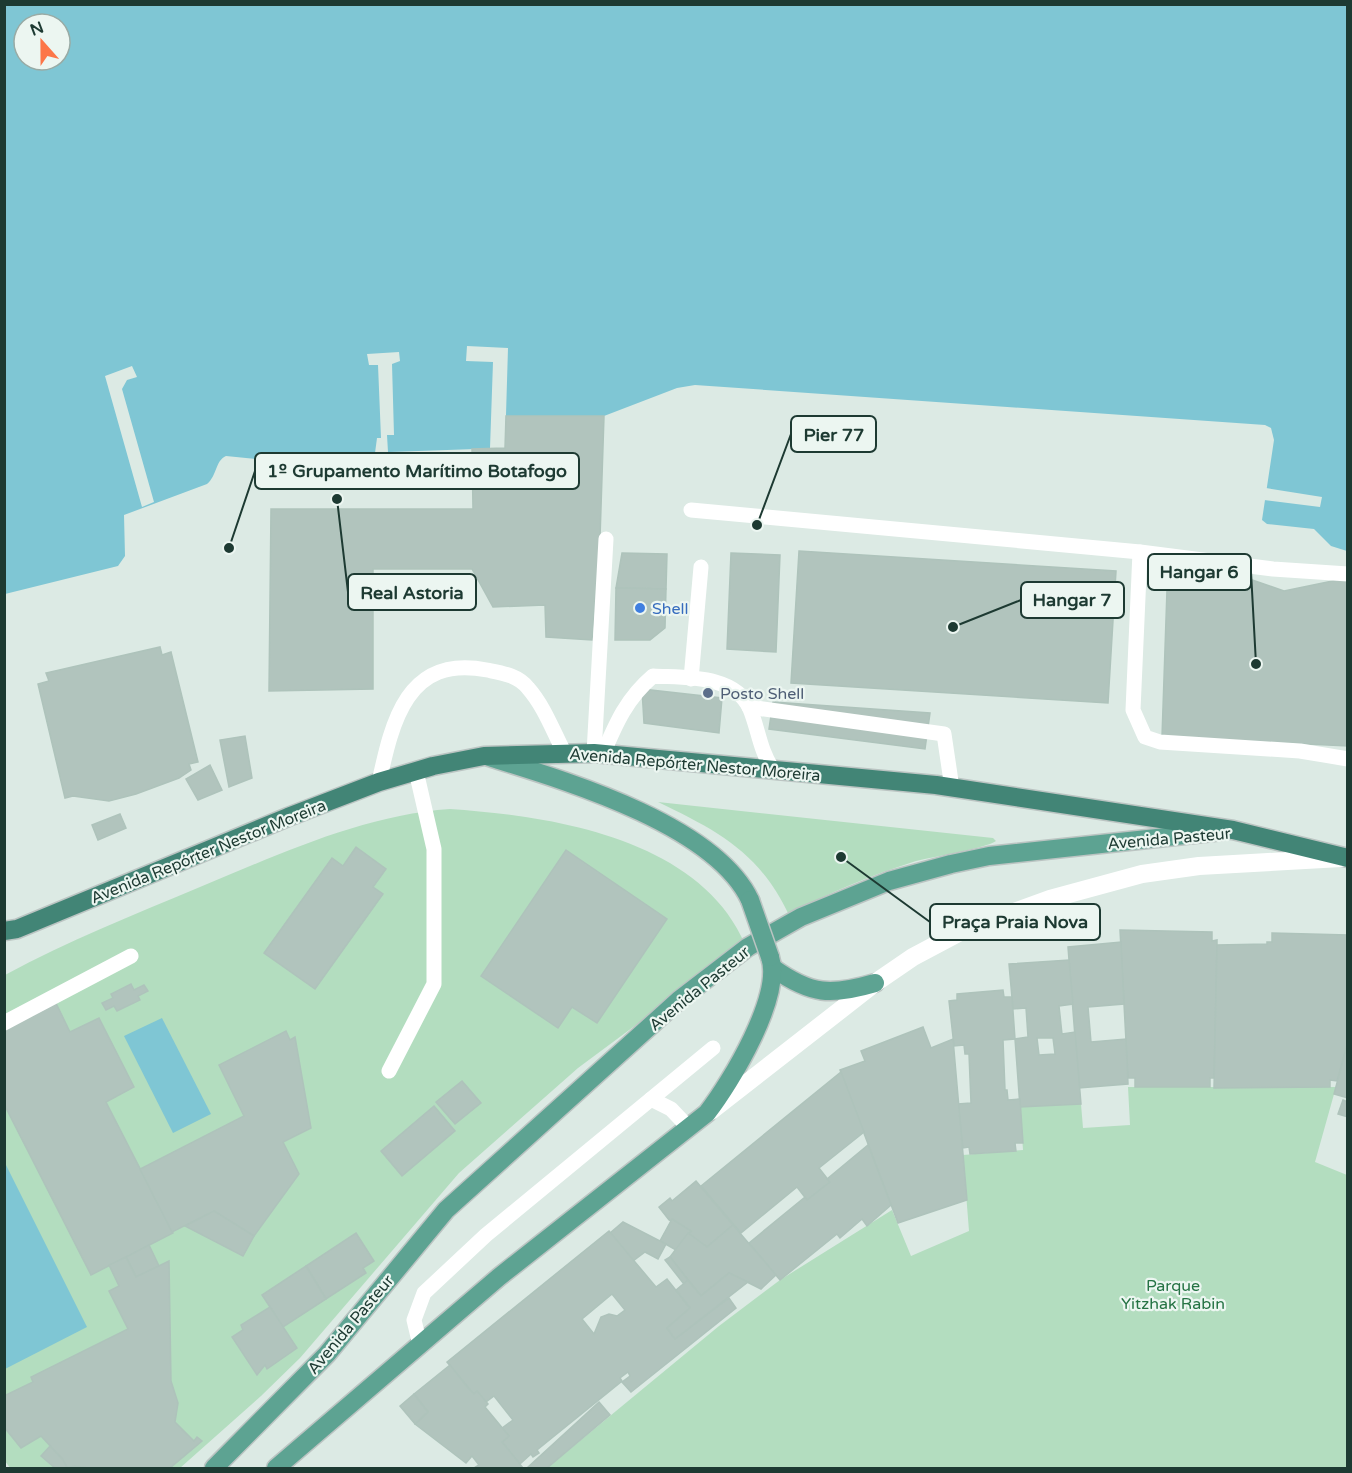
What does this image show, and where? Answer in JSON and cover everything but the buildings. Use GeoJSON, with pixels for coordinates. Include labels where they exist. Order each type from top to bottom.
{"type":"FeatureCollection","features":[{"type":"Feature","properties":{"kind":"highway","name":"Avenida Repórter Nestor Moreira"},"geometry":{"type":"LineString","coordinates":[[9,932],[288,817],[380,782],[416,771],[484,756],[564,752],[773,770],[952,788],[1233,830]]}},
{"type":"Feature","properties":{"kind":"highway","name":"Avenida Pasteur"},"geometry":{"type":"LineString","coordinates":[[1233,830],[1347,858]]}},
{"type":"Feature","properties":{"kind":"main road"},"geometry":{"type":"LineString","coordinates":[[484,756],[600,793],[661,823],[721,862],[737,878],[750,900],[772,962],[770,989],[749,1045],[729,1084],[707,1113]]}},
{"type":"Feature","properties":{"kind":"main road","name":"Avenida Pasteur"},"geometry":{"type":"LineString","coordinates":[[214,1468],[327,1354],[446,1210],[679,1000],[772,932],[833,903],[879,885],[951,864],[989,856],[1233,830]]}},
{"type":"Feature","properties":{"kind":"main road"},"geometry":{"type":"LineString","coordinates":[[772,962],[795,983],[821,992],[853,989],[875,983]]}},
{"type":"Feature","properties":{"kind":"main road","name":"Avenida Pasteur"},"geometry":{"type":"LineString","coordinates":[[276,1468],[499,1277],[707,1113]]}},
{"type":"Feature","properties":{"kind":"street","name":"Avenida Pasteur"},"geometry":{"type":"LineString","coordinates":[[707,1113],[875,983],[913,957],[962,931],[1050,898],[1142,874],[1199,866],[1347,858]]}},
{"type":"Feature","properties":{"kind":"lane"},"geometry":{"type":"LineString","coordinates":[[691,510],[1140,552],[1273,569],[1347,574]]}},
{"type":"Feature","properties":{"kind":"lane"},"geometry":{"type":"LineString","coordinates":[[598,754],[606,539]]}},
{"type":"Feature","properties":{"kind":"lane"},"geometry":{"type":"LineString","coordinates":[[1140,552],[1133,710],[1145,737],[1160,742],[1300,751],[1347,759]]}},
{"type":"Feature","properties":{"kind":"lane"},"geometry":{"type":"LineString","coordinates":[[691,679],[701,567]]}},
{"type":"Feature","properties":{"kind":"lane"},"geometry":{"type":"LineString","coordinates":[[380,782],[390,732],[408,695],[427,678],[444,671],[478,669],[513,676],[527,686],[537,700],[564,752]]}},
{"type":"Feature","properties":{"kind":"lane"},"geometry":{"type":"LineString","coordinates":[[598,754],[622,710],[638,689],[653,676],[716,680],[749,707],[944,734],[952,788]]}},
{"type":"Feature","properties":{"kind":"lane"},"geometry":{"type":"LineString","coordinates":[[749,707],[761,751],[773,770]]}},
{"type":"Feature","properties":{"kind":"lane"},"geometry":{"type":"LineString","coordinates":[[389,1071],[434,984],[434,849],[416,771]]}},
{"type":"Feature","properties":{"kind":"lane"},"geometry":{"type":"LineString","coordinates":[[4,1023],[131,956]]}},
{"type":"Feature","properties":{"kind":"lane"},"geometry":{"type":"LineString","coordinates":[[420,1345],[414,1320],[424,1293],[486,1235],[713,1048]]}},
{"type":"Feature","properties":{"kind":"lane"},"geometry":{"type":"LineString","coordinates":[[651,1099],[671,1109],[689,1128]]}},
{"type":"Feature","properties":{"kind":"green space"},"geometry":{"type":"Polygon","coordinates":[[[658,802],[993,838],[996,841],[916,861],[883,872],[835,891],[789,915],[764,875],[735,846],[700,823],[658,802]]]}},
{"type":"Feature","properties":{"kind":"green space"},"geometry":{"type":"Polygon","coordinates":[[[450,809],[532,818],[576,827],[618,839],[658,857],[694,879],[723,908],[745,944],[578,1068],[459,1173],[300,1358],[180,1468],[10,1468],[5,1461],[5,975],[101,929],[291,849],[385,819],[450,809]]]}},
{"type":"Feature","properties":{"kind":"green space","name":"Parque Yitzhak Rabin"},"geometry":{"type":"Polygon","coordinates":[[[1128,1087],[1336,1087],[1315,1162],[1347,1175],[1347,1468],[547,1468],[719,1326],[780,1280],[892,1210],[911,1256],[969,1231],[963,1155],[1023,1150],[1020,1107],[1081,1104],[1083,1128],[1130,1125],[1128,1087]]]}},
{"type":"Feature","properties":{"kind":"water"},"geometry":{"type":"Polygon","coordinates":[[[4,5],[1347,5],[1347,551],[1331,546],[1314,529],[1267,524],[1262,520],[1274,440],[1271,428],[1265,425],[695,385],[677,388],[604,416],[507,416],[505,448],[332,454],[286,462],[226,456],[222,458],[207,484],[124,515],[125,556],[118,566],[5,594],[4,5]]]}},
{"type":"Feature","properties":{"kind":"water"},"geometry":{"type":"Polygon","coordinates":[[[162,1018],[211,1114],[173,1133],[124,1036],[162,1018]]]}},
{"type":"Feature","properties":{"kind":"water"},"geometry":{"type":"Polygon","coordinates":[[[5,1163],[87,1327],[4,1369],[5,1163]]]}},
{"type":"Feature","properties":{"kind":"pier"},"geometry":{"type":"Polygon","coordinates":[[[467,346],[508,348],[505,448],[490,448],[493,362],[466,361],[467,346]]]}},
{"type":"Feature","properties":{"kind":"pier"},"geometry":{"type":"Polygon","coordinates":[[[399,352],[400,361],[392,364],[394,435],[387,435],[388,452],[375,453],[377,438],[381,438],[378,365],[369,365],[367,354],[399,352]]]}},
{"type":"Feature","properties":{"kind":"pier"},"geometry":{"type":"Polygon","coordinates":[[[132,366],[137,377],[127,380],[122,389],[154,502],[142,507],[105,376],[132,366]]]}},
{"type":"Feature","properties":{"kind":"pier"},"geometry":{"type":"Polygon","coordinates":[[[1266,488],[1322,497],[1320,507],[1264,500],[1266,488]]]}},
{"type":"Feature","properties":{"kind":"place","name":"Real Astoria"},"geometry":{"type":"Point","coordinates":[337,499]}},
{"type":"Feature","properties":{"kind":"place","name":"Pier 77"},"geometry":{"type":"Point","coordinates":[757,525]}},
{"type":"Feature","properties":{"kind":"place","name":"1º Grupamento Marítimo Botafogo"},"geometry":{"type":"Point","coordinates":[229,548]}},
{"type":"Feature","properties":{"kind":"place","name":"Shell"},"geometry":{"type":"Point","coordinates":[640,608]}},
{"type":"Feature","properties":{"kind":"place","name":"Hangar 7"},"geometry":{"type":"Point","coordinates":[953,627]}},
{"type":"Feature","properties":{"kind":"place","name":"Hangar 6"},"geometry":{"type":"Point","coordinates":[1256,664]}},
{"type":"Feature","properties":{"kind":"place","name":"Posto Shell"},"geometry":{"type":"Point","coordinates":[708,693]}},
{"type":"Feature","properties":{"kind":"place","name":"Praça Praia Nova"},"geometry":{"type":"Point","coordinates":[841,857]}}]}
